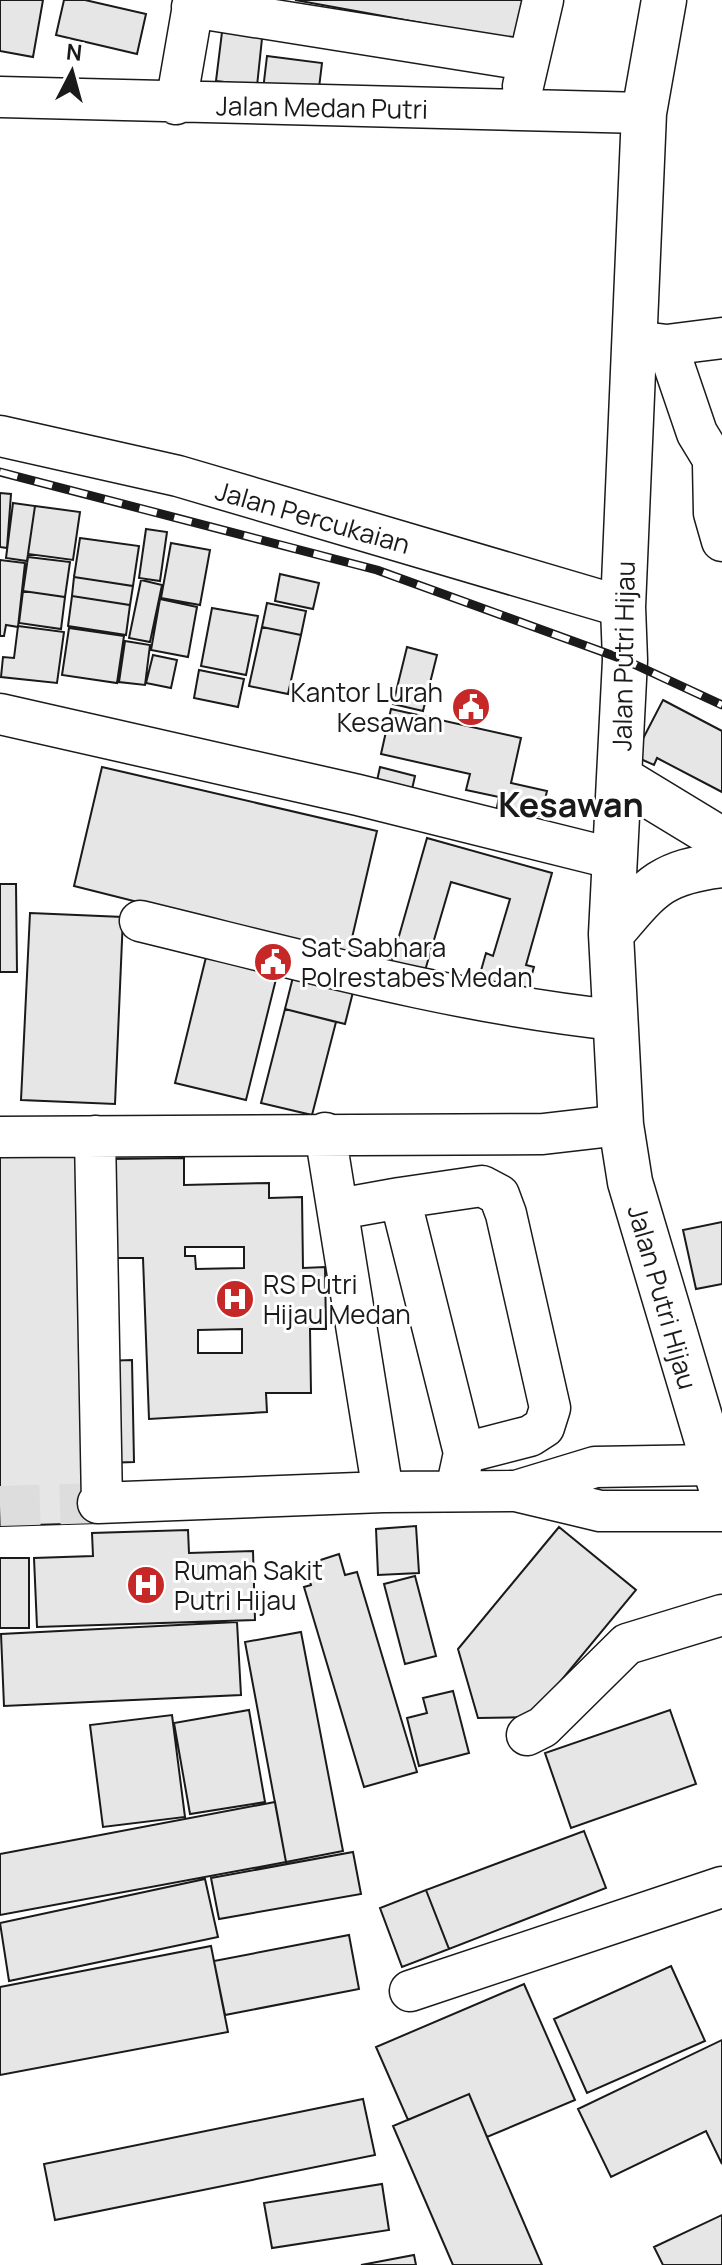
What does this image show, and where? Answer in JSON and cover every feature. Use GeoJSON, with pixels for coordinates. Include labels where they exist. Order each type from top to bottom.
{"type":"FeatureCollection","features":[{"type":"Feature","properties":{"kind":"main road","name":"Jalan Putri Hijau"},"geometry":{"type":"LineString","coordinates":[[664,0],[644,113],[651,343],[623,607],[625,660],[611,934],[621,1125],[630,1182],[717,1478]]}},
{"type":"Feature","properties":{"kind":"main road"},"geometry":{"type":"LineString","coordinates":[[620,778],[722,840]]}},
{"type":"Feature","properties":{"kind":"main road"},"geometry":{"type":"LineString","coordinates":[[611,934],[643,896],[668,875],[722,865]]}},
{"type":"Feature","properties":{"kind":"street"},"geometry":{"type":"LineString","coordinates":[[519,111],[526,60],[543,0]]}},
{"type":"Feature","properties":{"kind":"street"},"geometry":{"type":"LineString","coordinates":[[176,104],[193,3],[526,60]]}},
{"type":"Feature","properties":{"kind":"street","name":"Jalan Medan Putri"},"geometry":{"type":"LineString","coordinates":[[0,97],[176,104],[644,113]]}},
{"type":"Feature","properties":{"kind":"street"},"geometry":{"type":"LineString","coordinates":[[722,338],[651,343],[718,469],[714,513],[722,541]]}},
{"type":"Feature","properties":{"kind":"street","name":"Jalan Percukaian"},"geometry":{"type":"LineString","coordinates":[[0,436],[178,476],[623,607]]}},
{"type":"Feature","properties":{"kind":"street"},"geometry":{"type":"LineString","coordinates":[[0,714],[358,795],[615,859]]}},
{"type":"Feature","properties":{"kind":"street"},"geometry":{"type":"LineString","coordinates":[[140,921],[367,976],[547,1013],[615,1020]]}},
{"type":"Feature","properties":{"kind":"street"},"geometry":{"type":"LineString","coordinates":[[0,1137],[543,1134],[621,1125]]}},
{"type":"Feature","properties":{"kind":"street"},"geometry":{"type":"LineString","coordinates":[[325,1133],[383,1492]]}},
{"type":"Feature","properties":{"kind":"street"},"geometry":{"type":"LineString","coordinates":[[95,1136],[100,1503],[383,1492],[516,1491],[600,1511],[722,1511]]}},
{"type":"Feature","properties":{"kind":"street"},"geometry":{"type":"LineString","coordinates":[[339,1209],[482,1186],[499,1195],[550,1408],[544,1427],[530,1436],[464,1453]]}},
{"type":"Feature","properties":{"kind":"street"},"geometry":{"type":"LineString","coordinates":[[400,1198],[464,1453],[455,1492]]}},
{"type":"Feature","properties":{"kind":"street"},"geometry":{"type":"LineString","coordinates":[[516,1491],[595,1467],[717,1478]]}},
{"type":"Feature","properties":{"kind":"street"},"geometry":{"type":"LineString","coordinates":[[527,1735],[543,1727],[627,1644],[722,1615]]}},
{"type":"Feature","properties":{"kind":"street"},"geometry":{"type":"LineString","coordinates":[[410,1991],[722,1887]]}},
{"type":"Feature","properties":{"kind":"building"},"geometry":{"type":"Polygon","coordinates":[[[0,0],[43,0],[33,57],[0,51],[0,0]]]}},
{"type":"Feature","properties":{"kind":"building"},"geometry":{"type":"Polygon","coordinates":[[[64,0],[85,0],[146,14],[137,54],[56,35],[64,0]]]}},
{"type":"Feature","properties":{"kind":"building"},"geometry":{"type":"Polygon","coordinates":[[[295,0],[533,0],[526,42],[295,0]]]}},
{"type":"Feature","properties":{"kind":"building"},"geometry":{"type":"Polygon","coordinates":[[[223,24],[263,29],[257,86],[216,81],[223,24]]]}},
{"type":"Feature","properties":{"kind":"building"},"geometry":{"type":"Polygon","coordinates":[[[267,56],[322,63],[318,96],[263,90],[267,56]]]}},
{"type":"Feature","properties":{"kind":"building"},"geometry":{"type":"Polygon","coordinates":[[[0,493],[11,494],[7,548],[0,547],[0,493]]]}},
{"type":"Feature","properties":{"kind":"building"},"geometry":{"type":"Polygon","coordinates":[[[13,503],[35,506],[27,561],[6,558],[13,503]]]}},
{"type":"Feature","properties":{"kind":"building"},"geometry":{"type":"Polygon","coordinates":[[[35,506],[80,512],[73,560],[28,554],[35,506]]]}},
{"type":"Feature","properties":{"kind":"building"},"geometry":{"type":"Polygon","coordinates":[[[146,529],[167,532],[160,581],[139,578],[146,529]]]}},
{"type":"Feature","properties":{"kind":"building"},"geometry":{"type":"Polygon","coordinates":[[[80,538],[139,546],[133,586],[74,577],[80,538]]]}},
{"type":"Feature","properties":{"kind":"building"},"geometry":{"type":"Polygon","coordinates":[[[171,543],[210,550],[200,605],[161,598],[171,543]]]}},
{"type":"Feature","properties":{"kind":"building"},"geometry":{"type":"Polygon","coordinates":[[[28,557],[70,562],[65,597],[23,591],[28,557]]]}},
{"type":"Feature","properties":{"kind":"building"},"geometry":{"type":"Polygon","coordinates":[[[0,560],[25,563],[18,627],[6,625],[4,636],[0,636],[0,560]]]}},
{"type":"Feature","properties":{"kind":"building"},"geometry":{"type":"Polygon","coordinates":[[[280,574],[319,583],[313,609],[275,601],[280,574]]]}},
{"type":"Feature","properties":{"kind":"building"},"geometry":{"type":"Polygon","coordinates":[[[74,577],[133,586],[130,605],[72,596],[74,577]]]}},
{"type":"Feature","properties":{"kind":"building"},"geometry":{"type":"Polygon","coordinates":[[[141,580],[162,585],[150,642],[129,638],[141,580]]]}},
{"type":"Feature","properties":{"kind":"building"},"geometry":{"type":"Polygon","coordinates":[[[23,591],[65,597],[61,629],[19,623],[23,591]]]}},
{"type":"Feature","properties":{"kind":"building"},"geometry":{"type":"Polygon","coordinates":[[[72,596],[130,605],[126,635],[68,626],[72,596]]]}},
{"type":"Feature","properties":{"kind":"building"},"geometry":{"type":"Polygon","coordinates":[[[160,599],[197,607],[188,657],[151,650],[160,599]]]}},
{"type":"Feature","properties":{"kind":"building"},"geometry":{"type":"Polygon","coordinates":[[[267,603],[306,611],[301,635],[262,627],[267,603]]]}},
{"type":"Feature","properties":{"kind":"building"},"geometry":{"type":"Polygon","coordinates":[[[212,608],[258,616],[246,675],[201,666],[212,608]]]}},
{"type":"Feature","properties":{"kind":"building"},"geometry":{"type":"Polygon","coordinates":[[[18,626],[64,632],[57,683],[1,677],[3,657],[14,658],[18,626]]]}},
{"type":"Feature","properties":{"kind":"building"},"geometry":{"type":"Polygon","coordinates":[[[262,627],[301,635],[288,694],[249,686],[262,627]]]}},
{"type":"Feature","properties":{"kind":"building"},"geometry":{"type":"Polygon","coordinates":[[[69,628],[124,636],[117,683],[62,675],[69,628]]]}},
{"type":"Feature","properties":{"kind":"building"},"geometry":{"type":"Polygon","coordinates":[[[125,641],[150,645],[145,685],[119,682],[125,641]]]}},
{"type":"Feature","properties":{"kind":"building"},"geometry":{"type":"Polygon","coordinates":[[[407,647],[437,655],[423,711],[393,704],[407,647]]]}},
{"type":"Feature","properties":{"kind":"building"},"geometry":{"type":"Polygon","coordinates":[[[153,655],[177,660],[171,688],[146,683],[153,655]]]}},
{"type":"Feature","properties":{"kind":"building"},"geometry":{"type":"Polygon","coordinates":[[[199,670],[244,679],[238,707],[194,698],[199,670]]]}},
{"type":"Feature","properties":{"kind":"building"},"geometry":{"type":"Polygon","coordinates":[[[663,700],[722,731],[722,792],[657,758],[654,765],[634,756],[663,700]]]}},
{"type":"Feature","properties":{"kind":"building"},"geometry":{"type":"Polygon","coordinates":[[[391,709],[521,738],[511,783],[547,791],[541,816],[497,807],[499,797],[466,790],[470,774],[381,754],[391,709]]]}},
{"type":"Feature","properties":{"kind":"building"},"geometry":{"type":"Polygon","coordinates":[[[102,767],[377,831],[348,955],[74,886],[102,767]]]}},
{"type":"Feature","properties":{"kind":"building"},"geometry":{"type":"Polygon","coordinates":[[[380,767],[415,776],[410,798],[375,790],[380,767]]]}},
{"type":"Feature","properties":{"kind":"building"},"geometry":{"type":"Polygon","coordinates":[[[427,838],[552,873],[526,965],[534,967],[526,995],[478,981],[486,953],[493,956],[510,899],[451,882],[424,974],[391,964],[427,838]]]}},
{"type":"Feature","properties":{"kind":"building"},"geometry":{"type":"Polygon","coordinates":[[[0,884],[16,884],[17,972],[0,972],[0,884]]]}},
{"type":"Feature","properties":{"kind":"building"},"geometry":{"type":"Polygon","coordinates":[[[30,913],[123,917],[115,1104],[21,1100],[30,913]]]}},
{"type":"Feature","properties":{"kind":"building"},"geometry":{"type":"Polygon","coordinates":[[[208,949],[279,967],[246,1100],[175,1083],[208,949]]]}},
{"type":"Feature","properties":{"kind":"building"},"geometry":{"type":"Polygon","coordinates":[[[295,969],[355,984],[345,1024],[285,1009],[295,969]]]}},
{"type":"Feature","properties":{"kind":"building"},"geometry":{"type":"Polygon","coordinates":[[[285,1009],[336,1022],[312,1115],[261,1103],[285,1009]]]}},
{"type":"Feature","properties":{"kind":"building"},"geometry":{"type":"Polygon","coordinates":[[[91,1152],[99,1523],[0,1526],[0,1153],[91,1152]]]}},
{"type":"Feature","properties":{"kind":"building","name":"RS Putri Hijau Medan"},"geometry":{"type":"Polygon","coordinates":[[[184,1158],[184,1185],[269,1183],[269,1198],[302,1197],[303,1268],[325,1267],[326,1329],[310,1329],[311,1393],[266,1393],[267,1412],[149,1419],[143,1258],[113,1258],[111,1159],[184,1158]],[[185,1247],[185,1256],[195,1256],[196,1269],[244,1268],[244,1247],[185,1247]],[[242,1329],[198,1330],[198,1353],[242,1353],[242,1329]]]}},
{"type":"Feature","properties":{"kind":"building"},"geometry":{"type":"Polygon","coordinates":[[[722,1222],[722,1284],[696,1289],[683,1230],[722,1222]]]}},
{"type":"Feature","properties":{"kind":"building"},"geometry":{"type":"Polygon","coordinates":[[[132,1360],[134,1462],[105,1463],[103,1361],[132,1360]]]}},
{"type":"Feature","properties":{"kind":"building"},"geometry":{"type":"Polygon","coordinates":[[[416,1526],[419,1573],[378,1575],[376,1529],[416,1526]]]}},
{"type":"Feature","properties":{"kind":"building"},"geometry":{"type":"Polygon","coordinates":[[[559,1527],[636,1590],[531,1717],[478,1718],[458,1649],[559,1527]]]}},
{"type":"Feature","properties":{"kind":"building"},"geometry":{"type":"Polygon","coordinates":[[[188,1530],[189,1553],[253,1551],[255,1620],[37,1627],[34,1558],[93,1556],[92,1533],[188,1530]]]}},
{"type":"Feature","properties":{"kind":"building"},"geometry":{"type":"Polygon","coordinates":[[[339,1554],[345,1575],[357,1572],[417,1772],[364,1787],[304,1587],[311,1585],[305,1565],[339,1554]]]}},
{"type":"Feature","properties":{"kind":"building"},"geometry":{"type":"Polygon","coordinates":[[[0,1558],[29,1558],[29,1628],[0,1628],[0,1558]]]}},
{"type":"Feature","properties":{"kind":"building"},"geometry":{"type":"Polygon","coordinates":[[[415,1576],[436,1656],[405,1664],[384,1584],[415,1576]]]}},
{"type":"Feature","properties":{"kind":"building"},"geometry":{"type":"Polygon","coordinates":[[[237,1622],[241,1695],[4,1706],[1,1634],[237,1622]]]}},
{"type":"Feature","properties":{"kind":"building"},"geometry":{"type":"Polygon","coordinates":[[[301,1632],[343,1851],[286,1862],[245,1642],[301,1632]]]}},
{"type":"Feature","properties":{"kind":"building"},"geometry":{"type":"Polygon","coordinates":[[[453,1691],[469,1753],[419,1766],[407,1718],[427,1713],[423,1698],[453,1691]]]}},
{"type":"Feature","properties":{"kind":"building"},"geometry":{"type":"Polygon","coordinates":[[[249,1710],[265,1802],[190,1814],[174,1723],[249,1710]]]}},
{"type":"Feature","properties":{"kind":"building"},"geometry":{"type":"Polygon","coordinates":[[[670,1710],[696,1784],[571,1828],[545,1753],[670,1710]]]}},
{"type":"Feature","properties":{"kind":"building"},"geometry":{"type":"Polygon","coordinates":[[[172,1715],[185,1817],[103,1827],[90,1725],[172,1715]]]}},
{"type":"Feature","properties":{"kind":"building"},"geometry":{"type":"Polygon","coordinates":[[[275,1802],[286,1862],[0,1915],[0,1854],[275,1802]]]}},
{"type":"Feature","properties":{"kind":"building"},"geometry":{"type":"Polygon","coordinates":[[[584,1831],[606,1888],[449,1949],[426,1890],[584,1831]]]}},
{"type":"Feature","properties":{"kind":"building"},"geometry":{"type":"Polygon","coordinates":[[[353,1852],[361,1894],[219,1919],[211,1878],[353,1852]]]}},
{"type":"Feature","properties":{"kind":"building"},"geometry":{"type":"Polygon","coordinates":[[[205,1879],[218,1937],[9,1981],[0,1923],[205,1879]]]}},
{"type":"Feature","properties":{"kind":"building"},"geometry":{"type":"Polygon","coordinates":[[[426,1890],[449,1949],[402,1967],[380,1908],[426,1890]]]}},
{"type":"Feature","properties":{"kind":"building"},"geometry":{"type":"Polygon","coordinates":[[[349,1935],[359,1989],[225,2015],[214,1961],[349,1935]]]}},
{"type":"Feature","properties":{"kind":"building"},"geometry":{"type":"Polygon","coordinates":[[[211,1946],[228,2032],[0,2075],[0,1987],[211,1946]]]}},
{"type":"Feature","properties":{"kind":"building"},"geometry":{"type":"Polygon","coordinates":[[[671,1966],[705,2041],[587,2093],[554,2019],[671,1966]]]}},
{"type":"Feature","properties":{"kind":"building"},"geometry":{"type":"Polygon","coordinates":[[[524,1984],[575,2100],[487,2137],[469,2094],[408,2120],[376,2047],[524,1984]]]}},
{"type":"Feature","properties":{"kind":"building"},"geometry":{"type":"Polygon","coordinates":[[[722,2040],[722,2164],[706,2131],[611,2177],[578,2109],[722,2040]]]}},
{"type":"Feature","properties":{"kind":"building"},"geometry":{"type":"Polygon","coordinates":[[[469,2094],[542,2265],[453,2265],[393,2126],[469,2094]]]}},
{"type":"Feature","properties":{"kind":"building"},"geometry":{"type":"Polygon","coordinates":[[[363,2099],[375,2155],[55,2220],[44,2164],[363,2099]]]}},
{"type":"Feature","properties":{"kind":"building"},"geometry":{"type":"Polygon","coordinates":[[[382,2184],[389,2230],[272,2248],[264,2203],[382,2184]]]}},
{"type":"Feature","properties":{"kind":"building"},"geometry":{"type":"Polygon","coordinates":[[[722,2215],[722,2265],[663,2265],[654,2247],[722,2215]]]}},
{"type":"Feature","properties":{"kind":"building"},"geometry":{"type":"Polygon","coordinates":[[[414,2255],[416,2265],[361,2265],[414,2255]]]}},
{"type":"Feature","properties":{"kind":"tunnel"},"geometry":{"type":"LineString","coordinates":[[0,1506],[98,1503]]}},
{"type":"Feature","properties":{"kind":"railway"},"geometry":{"type":"LineString","coordinates":[[0,472],[377,570],[625,660],[722,705]]}},
{"type":"Feature","properties":{"kind":"place","name":"Kantor Lurah Kesawan"},"geometry":{"type":"Point","coordinates":[471,707]}},
{"type":"Feature","properties":{"kind":"place","name":"Sat Sabhara Polrestabes Medan"},"geometry":{"type":"Point","coordinates":[273,962]}},
{"type":"Feature","properties":{"kind":"place","name":"RS Putri Hijau Medan"},"geometry":{"type":"Point","coordinates":[235,1299]}},
{"type":"Feature","properties":{"kind":"place","name":"Rumah Sakit Putri Hijau"},"geometry":{"type":"Point","coordinates":[146,1585]}},
{"type":"Feature","properties":{"kind":"district","name":"Kesawan"},"geometry":{"type":"Point","coordinates":[571,804]}}]}
